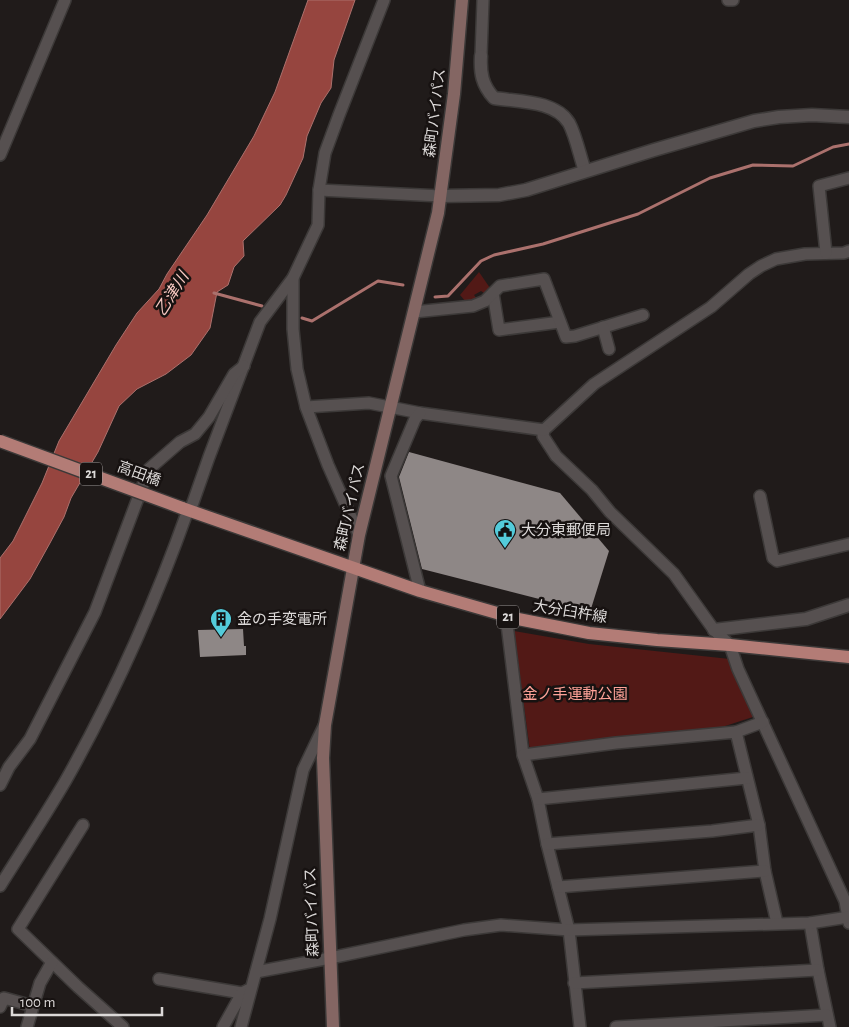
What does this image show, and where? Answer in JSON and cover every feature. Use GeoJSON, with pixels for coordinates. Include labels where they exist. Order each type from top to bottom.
{"type":"FeatureCollection","features":[{"type":"Feature","properties":{"kind":"main road","name":"森町バイパス"},"geometry":{"type":"LineString","coordinates":[[333,1027],[323,758],[325,724],[359,535],[392,406],[441,196],[454,94],[462,0]]}},
{"type":"Feature","properties":{"kind":"main road","name":"高田橋"},"geometry":{"type":"LineString","coordinates":[[0,441],[187,509]]}},
{"type":"Feature","properties":{"kind":"main road","name":"大分臼杵線"},"geometry":{"type":"LineString","coordinates":[[187,509],[420,591],[506,616],[589,633],[849,657]]}},
{"type":"Feature","properties":{"kind":"street"},"geometry":{"type":"LineString","coordinates":[[1,152],[65,0]]}},
{"type":"Feature","properties":{"kind":"street"},"geometry":{"type":"LineString","coordinates":[[0,886],[66,780],[138,640],[260,322],[293,278],[318,225],[318,190],[325,153],[384,0]]}},
{"type":"Feature","properties":{"kind":"street"},"geometry":{"type":"LineString","coordinates":[[483,0],[480,70],[483,83],[494,98],[541,105],[555,109],[562,114],[570,124],[585,171]]}},
{"type":"Feature","properties":{"kind":"street"},"geometry":{"type":"LineString","coordinates":[[728,0],[733,0]]}},
{"type":"Feature","properties":{"kind":"street"},"geometry":{"type":"LineString","coordinates":[[318,190],[441,196],[499,195],[526,190],[754,121],[804,116],[849,117]]}},
{"type":"Feature","properties":{"kind":"street"},"geometry":{"type":"LineString","coordinates":[[826,254],[819,186],[849,178]]}},
{"type":"Feature","properties":{"kind":"street"},"geometry":{"type":"LineString","coordinates":[[256,972],[464,930],[501,925],[569,930],[810,923],[849,920],[845,901],[738,669],[730,645],[714,630],[674,574],[556,456],[543,436],[544,430],[594,384],[711,307],[761,266],[776,259],[805,254],[849,251]]}},
{"type":"Feature","properties":{"kind":"street"},"geometry":{"type":"LineString","coordinates":[[293,278],[293,329],[297,369],[306,407],[328,465],[359,535]]}},
{"type":"Feature","properties":{"kind":"street"},"geometry":{"type":"LineString","coordinates":[[414,312],[473,306],[485,301],[500,286],[544,279],[566,337],[643,315]]}},
{"type":"Feature","properties":{"kind":"street"},"geometry":{"type":"LineString","coordinates":[[493,293],[499,330],[560,322]]}},
{"type":"Feature","properties":{"kind":"street"},"geometry":{"type":"LineString","coordinates":[[603,327],[609,349]]}},
{"type":"Feature","properties":{"kind":"street"},"geometry":{"type":"LineString","coordinates":[[0,785],[9,767],[30,739],[95,612],[149,469],[180,442],[195,434],[209,417],[234,374],[244,366]]}},
{"type":"Feature","properties":{"kind":"street"},"geometry":{"type":"LineString","coordinates":[[306,407],[369,403],[420,413],[544,430]]}},
{"type":"Feature","properties":{"kind":"street"},"geometry":{"type":"LineString","coordinates":[[420,413],[415,419],[391,476],[420,591]]}},
{"type":"Feature","properties":{"kind":"street"},"geometry":{"type":"LineString","coordinates":[[760,496],[773,558],[777,561],[849,544]]}},
{"type":"Feature","properties":{"kind":"street"},"geometry":{"type":"LineString","coordinates":[[714,630],[806,619],[849,605]]}},
{"type":"Feature","properties":{"kind":"street"},"geometry":{"type":"LineString","coordinates":[[506,616],[523,755],[538,799],[547,844],[569,930],[580,1027]]}},
{"type":"Feature","properties":{"kind":"street"},"geometry":{"type":"LineString","coordinates":[[523,755],[616,743],[736,732],[763,722]]}},
{"type":"Feature","properties":{"kind":"street"},"geometry":{"type":"LineString","coordinates":[[223,1027],[247,990],[256,972],[270,919],[303,770],[325,724]]}},
{"type":"Feature","properties":{"kind":"street"},"geometry":{"type":"LineString","coordinates":[[736,732],[759,825],[765,871],[777,923]]}},
{"type":"Feature","properties":{"kind":"street"},"geometry":{"type":"LineString","coordinates":[[538,799],[747,778]]}},
{"type":"Feature","properties":{"kind":"street"},"geometry":{"type":"LineString","coordinates":[[83,825],[18,929],[123,1027]]}},
{"type":"Feature","properties":{"kind":"street"},"geometry":{"type":"LineString","coordinates":[[547,844],[712,831],[759,825]]}},
{"type":"Feature","properties":{"kind":"street"},"geometry":{"type":"LineString","coordinates":[[558,887],[765,871]]}},
{"type":"Feature","properties":{"kind":"street"},"geometry":{"type":"LineString","coordinates":[[810,923],[830,1027]]}},
{"type":"Feature","properties":{"kind":"street"},"geometry":{"type":"LineString","coordinates":[[26,1027],[40,983],[52,962]]}},
{"type":"Feature","properties":{"kind":"street"},"geometry":{"type":"LineString","coordinates":[[574,983],[818,970]]}},
{"type":"Feature","properties":{"kind":"street"},"geometry":{"type":"LineString","coordinates":[[159,979],[247,990]]}},
{"type":"Feature","properties":{"kind":"street"},"geometry":{"type":"LineString","coordinates":[[241,1027],[247,990]]}},
{"type":"Feature","properties":{"kind":"street"},"geometry":{"type":"LineString","coordinates":[[0,1007],[4,998],[33,1006]]}},
{"type":"Feature","properties":{"kind":"street"},"geometry":{"type":"LineString","coordinates":[[616,1027],[760,1023],[828,1015]]}},
{"type":"Feature","properties":{"kind":"green space"},"geometry":{"type":"Polygon","coordinates":[[[479,272],[490,288],[484,293],[481,291],[474,295],[477,299],[466,302],[460,295],[479,272]]]}},
{"type":"Feature","properties":{"kind":"green space","name":"金ノ手運動公園"},"geometry":{"type":"Polygon","coordinates":[[[514,631],[589,644],[730,659],[756,716],[719,728],[530,751],[514,631]]]}},
{"type":"Feature","properties":{"kind":"water","name":"乙津川"},"geometry":{"type":"Polygon","coordinates":[[[308,0],[355,0],[334,60],[331,88],[321,103],[307,136],[303,158],[286,195],[280,205],[243,241],[244,256],[234,267],[228,285],[217,292],[210,328],[191,355],[166,374],[137,389],[119,406],[98,452],[71,498],[64,517],[30,579],[0,619],[0,558],[13,541],[42,483],[59,441],[116,345],[137,313],[159,289],[207,215],[254,136],[275,92],[308,0]]]}},
{"type":"Feature","properties":{"kind":"building"},"geometry":{"type":"Polygon","coordinates":[[[409,452],[560,493],[609,551],[590,612],[422,569],[399,477],[409,452]]]}},
{"type":"Feature","properties":{"kind":"building","name":"金の手変電所"},"geometry":{"type":"Polygon","coordinates":[[[243,629],[246,655],[200,657],[198,630],[243,629]]]}},
{"type":"Feature","properties":{"kind":"waterway"},"geometry":{"type":"LineString","coordinates":[[435,297],[448,296],[481,261],[494,255],[543,244],[638,214],[710,178],[753,165],[793,166],[833,147],[849,144]]}},
{"type":"Feature","properties":{"kind":"waterway"},"geometry":{"type":"LineString","coordinates":[[302,318],[312,321],[378,281],[403,285]]}},
{"type":"Feature","properties":{"kind":"waterway"},"geometry":{"type":"LineString","coordinates":[[214,293],[262,306]]}},
{"type":"Feature","properties":{"kind":"place","name":"大分東郵便局"},"geometry":{"type":"Point","coordinates":[505,549]}},
{"type":"Feature","properties":{"kind":"place","name":"金の手変電所"},"geometry":{"type":"Point","coordinates":[221,638]}}]}
